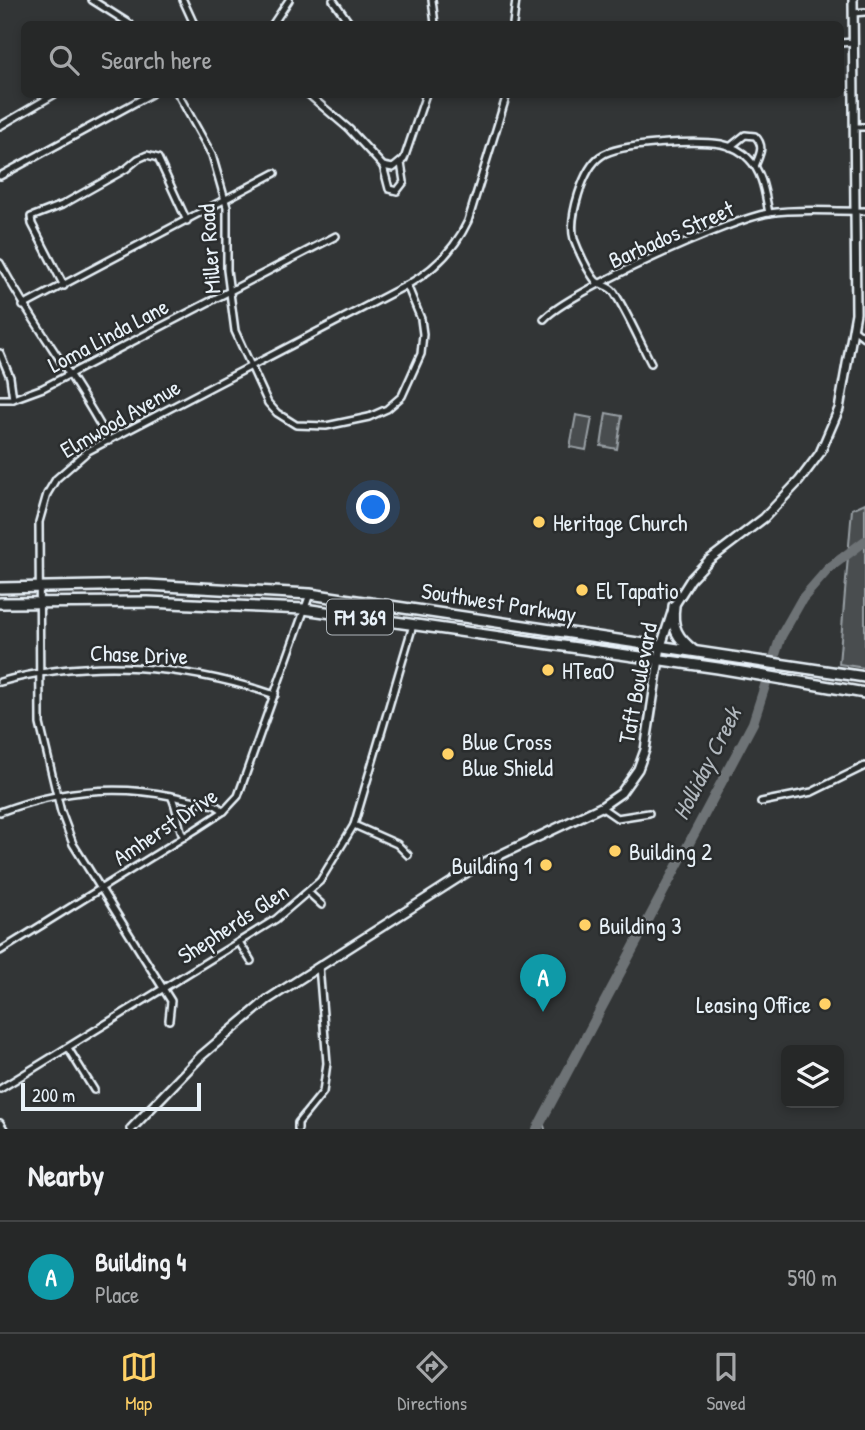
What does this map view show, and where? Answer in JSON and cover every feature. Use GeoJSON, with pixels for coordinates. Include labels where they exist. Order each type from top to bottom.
{"type":"FeatureCollection","features":[{"type":"Feature","properties":{"kind":"main road","name":"Southwest Parkway"},"geometry":{"type":"LineString","coordinates":[[0,588],[147,585],[310,594],[865,677]]}},
{"type":"Feature","properties":{"kind":"main road"},"geometry":{"type":"LineString","coordinates":[[231,588],[231,604]]}},
{"type":"Feature","properties":{"kind":"main road","name":"Southwest Parkway"},"geometry":{"type":"LineString","coordinates":[[0,604],[231,604],[304,609],[718,668],[865,693]]}},
{"type":"Feature","properties":{"kind":"main road"},"geometry":{"type":"LineString","coordinates":[[674,606],[675,630],[681,641],[695,652]]}},
{"type":"Feature","properties":{"kind":"main road"},"geometry":{"type":"LineString","coordinates":[[548,629],[548,645]]}},
{"type":"Feature","properties":{"kind":"street"},"geometry":{"type":"LineString","coordinates":[[92,0],[125,21]]}},
{"type":"Feature","properties":{"kind":"street"},"geometry":{"type":"LineString","coordinates":[[183,0],[193,21]]}},
{"type":"Feature","properties":{"kind":"street"},"geometry":{"type":"LineString","coordinates":[[275,21],[289,0]]}},
{"type":"Feature","properties":{"kind":"street"},"geometry":{"type":"LineString","coordinates":[[333,0],[348,21]]}},
{"type":"Feature","properties":{"kind":"street"},"geometry":{"type":"LineString","coordinates":[[432,0],[435,21]]}},
{"type":"Feature","properties":{"kind":"street"},"geometry":{"type":"LineString","coordinates":[[513,21],[516,0]]}},
{"type":"Feature","properties":{"kind":"street","name":"Taft Boulevard"},"geometry":{"type":"LineString","coordinates":[[131,1129],[216,1041],[267,1000],[477,866],[601,807],[621,793],[638,769],[645,750],[661,646],[674,606],[704,565],[764,518],[799,481],[820,453],[839,409],[855,330],[853,0]]}},
{"type":"Feature","properties":{"kind":"street"},"geometry":{"type":"LineString","coordinates":[[853,13],[865,12]]}},
{"type":"Feature","properties":{"kind":"street"},"geometry":{"type":"LineString","coordinates":[[844,43],[853,43]]}},
{"type":"Feature","properties":{"kind":"street"},"geometry":{"type":"LineString","coordinates":[[1,127],[48,98]]}},
{"type":"Feature","properties":{"kind":"street"},"geometry":{"type":"LineString","coordinates":[[0,176],[144,98]]}},
{"type":"Feature","properties":{"kind":"street","name":"Miller Road"},"geometry":{"type":"LineString","coordinates":[[180,98],[212,155],[226,200],[229,292],[235,331],[268,403],[287,421],[315,427],[343,423],[387,409],[406,389],[421,354],[421,319],[407,285]]}},
{"type":"Feature","properties":{"kind":"street"},"geometry":{"type":"LineString","coordinates":[[313,98],[349,129],[383,166],[389,189],[397,191],[404,182],[401,163],[425,98]]}},
{"type":"Feature","properties":{"kind":"street","name":"Elmwood Avenue"},"geometry":{"type":"LineString","coordinates":[[169,1020],[171,1001],[73,844],[42,737],[37,674],[37,537],[47,494],[56,479],[72,462],[407,285],[441,261],[464,230],[506,98]]}},
{"type":"Feature","properties":{"kind":"street"},"geometry":{"type":"LineString","coordinates":[[855,127],[865,127]]}},
{"type":"Feature","properties":{"kind":"street"},"geometry":{"type":"LineString","coordinates":[[730,147],[745,135],[755,136],[760,141],[762,150],[755,166]]}},
{"type":"Feature","properties":{"kind":"street"},"geometry":{"type":"LineString","coordinates":[[651,363],[612,289],[595,280],[575,240],[572,228],[573,211],[590,168],[597,158],[608,151],[625,148],[705,143],[730,147],[743,153],[755,166],[764,186],[769,213]]}},
{"type":"Feature","properties":{"kind":"street"},"geometry":{"type":"LineString","coordinates":[[64,286],[32,224],[32,217],[62,205],[126,169],[138,159],[147,155],[158,158],[187,221]]}},
{"type":"Feature","properties":{"kind":"street"},"geometry":{"type":"LineString","coordinates":[[383,166],[393,168],[401,163]]}},
{"type":"Feature","properties":{"kind":"street"},"geometry":{"type":"LineString","coordinates":[[23,306],[275,173]]}},
{"type":"Feature","properties":{"kind":"street","name":"Barbados Street"},"geometry":{"type":"LineString","coordinates":[[544,319],[553,310],[701,235],[769,213],[865,211]]}},
{"type":"Feature","properties":{"kind":"street","name":"Loma Linda Lane"},"geometry":{"type":"LineString","coordinates":[[0,399],[13,399],[71,374],[336,236]]}},
{"type":"Feature","properties":{"kind":"street"},"geometry":{"type":"LineString","coordinates":[[0,263],[23,306],[71,374],[109,441]]}},
{"type":"Feature","properties":{"kind":"street"},"geometry":{"type":"LineString","coordinates":[[855,330],[865,338]]}},
{"type":"Feature","properties":{"kind":"street"},"geometry":{"type":"LineString","coordinates":[[0,353],[10,377],[13,399]]}},
{"type":"Feature","properties":{"kind":"street","name":"Amherst Drive"},"geometry":{"type":"LineString","coordinates":[[0,951],[224,811],[243,786],[310,594]]}},
{"type":"Feature","properties":{"kind":"street","name":"Shepherds Glen"},"geometry":{"type":"LineString","coordinates":[[0,1089],[288,911],[309,893],[337,857],[354,825],[413,625]]}},
{"type":"Feature","properties":{"kind":"street","name":"Chase Drive"},"geometry":{"type":"LineString","coordinates":[[0,682],[37,674],[124,667],[158,668],[191,673],[275,695]]}},
{"type":"Feature","properties":{"kind":"street"},"geometry":{"type":"LineString","coordinates":[[761,802],[812,792],[865,766]]}},
{"type":"Feature","properties":{"kind":"street"},"geometry":{"type":"LineString","coordinates":[[0,812],[57,795],[88,790],[134,789],[215,805],[224,811]]}},
{"type":"Feature","properties":{"kind":"street"},"geometry":{"type":"LineString","coordinates":[[171,796],[179,810],[180,831],[184,837]]}},
{"type":"Feature","properties":{"kind":"street"},"geometry":{"type":"LineString","coordinates":[[601,807],[617,818],[649,813]]}},
{"type":"Feature","properties":{"kind":"street"},"geometry":{"type":"LineString","coordinates":[[354,825],[397,844],[408,855]]}},
{"type":"Feature","properties":{"kind":"street"},"geometry":{"type":"LineString","coordinates":[[309,893],[322,905]]}},
{"type":"Feature","properties":{"kind":"street"},"geometry":{"type":"LineString","coordinates":[[239,942],[251,961]]}},
{"type":"Feature","properties":{"kind":"street"},"geometry":{"type":"LineString","coordinates":[[298,1129],[298,1123],[323,1092],[327,1063],[319,966]]}},
{"type":"Feature","properties":{"kind":"street"},"geometry":{"type":"LineString","coordinates":[[68,1048],[94,1090]]}},
{"type":"Feature","properties":{"kind":"street"},"geometry":{"type":"LineString","coordinates":[[0,1123],[4,1129]]}},
{"type":"Feature","properties":{"kind":"shaded area"},"geometry":{"type":"Polygon","coordinates":[[[606,413],[622,416],[617,449],[601,446],[606,413]]]}},
{"type":"Feature","properties":{"kind":"shaded area"},"geometry":{"type":"Polygon","coordinates":[[[576,415],[592,418],[586,450],[570,447],[576,415]]]}},
{"type":"Feature","properties":{"kind":"shaded area"},"geometry":{"type":"Polygon","coordinates":[[[865,503],[865,668],[839,664],[852,509],[865,503]]]}},
{"type":"Feature","properties":{"kind":"waterway","name":"Holliday Creek"},"geometry":{"type":"LineString","coordinates":[[537,1129],[753,723],[781,636],[802,599],[829,568],[865,541]]}},
{"type":"Feature","properties":{"kind":"waterway","name":"Holliday Creek"},"geometry":{"type":"LineString","coordinates":[[542,1119],[545,1129]]}},
{"type":"Feature","properties":{"kind":"place","name":"Heritage Church"},"geometry":{"type":"Point","coordinates":[539,522]}},
{"type":"Feature","properties":{"kind":"place","name":"El Tapatio"},"geometry":{"type":"Point","coordinates":[582,590]}},
{"type":"Feature","properties":{"kind":"place","name":"HTeaO"},"geometry":{"type":"Point","coordinates":[548,670]}},
{"type":"Feature","properties":{"kind":"place","name":"Blue Cross Blue Shield"},"geometry":{"type":"Point","coordinates":[448,754]}},
{"type":"Feature","properties":{"kind":"place","name":"Building 2"},"geometry":{"type":"Point","coordinates":[615,851]}},
{"type":"Feature","properties":{"kind":"place","name":"Building 1"},"geometry":{"type":"Point","coordinates":[546,865]}},
{"type":"Feature","properties":{"kind":"place","name":"Building 3"},"geometry":{"type":"Point","coordinates":[585,925]}},
{"type":"Feature","properties":{"kind":"place","name":"Leasing Office"},"geometry":{"type":"Point","coordinates":[825,1004]}},
{"type":"Feature","properties":{"kind":"place","name":"Building 4"},"geometry":{"type":"Point","coordinates":[543,1012]}}]}
